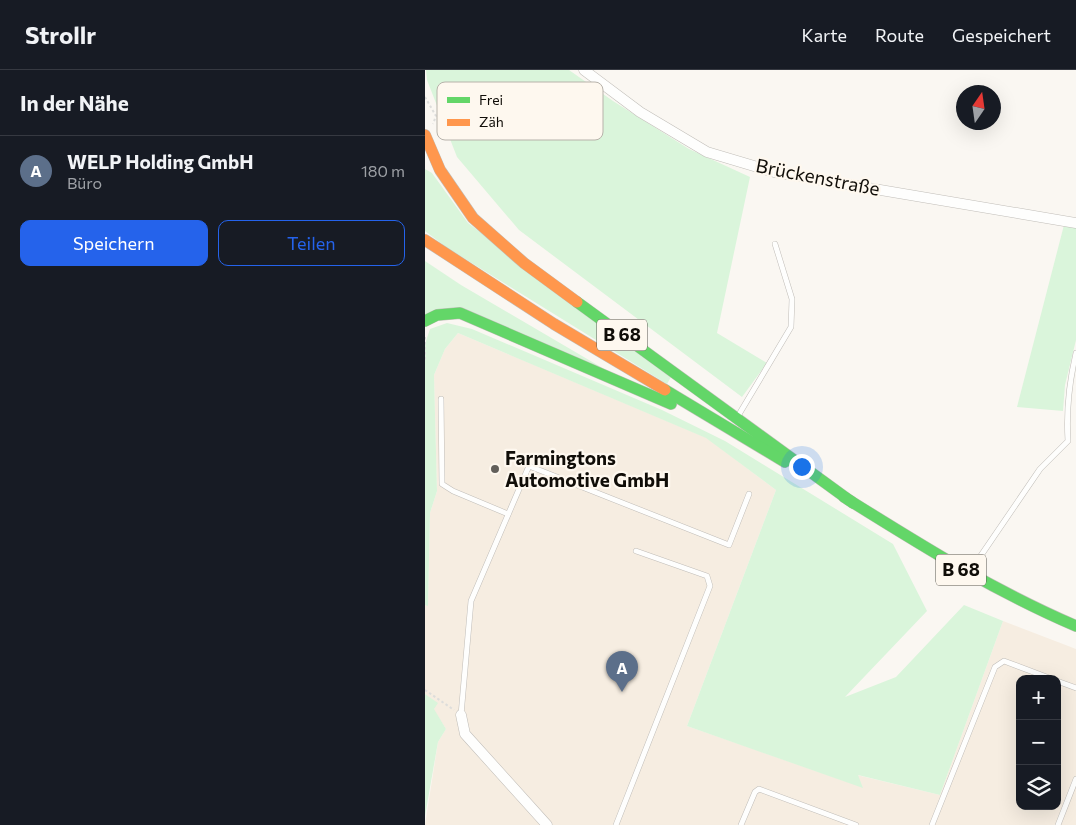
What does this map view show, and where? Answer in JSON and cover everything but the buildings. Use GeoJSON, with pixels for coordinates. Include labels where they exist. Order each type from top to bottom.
{"type":"FeatureCollection","features":[{"type":"Feature","properties":{"kind":"main road","name":"B 68"},"geometry":{"type":"LineString","coordinates":[[428,131],[440,170],[473,218],[524,263],[853,502]]}},
{"type":"Feature","properties":{"kind":"main road","name":"B 68"},"geometry":{"type":"LineString","coordinates":[[425,240],[553,324],[853,502],[968,574],[1027,605],[1076,626]]}},
{"type":"Feature","properties":{"kind":"main road","name":"B 68"},"geometry":{"type":"LineString","coordinates":[[425,250],[671,404],[853,502]]}},
{"type":"Feature","properties":{"kind":"main road","name":"B 68"},"geometry":{"type":"LineString","coordinates":[[425,321],[428,317],[444,313],[459,313],[671,404]]}},
{"type":"Feature","properties":{"kind":"street","name":"Brückenstraße"},"geometry":{"type":"LineString","coordinates":[[583,70],[599,82]]}},
{"type":"Feature","properties":{"kind":"street","name":"Brückenstraße"},"geometry":{"type":"LineString","coordinates":[[603,85],[640,112],[707,152],[774,172],[1076,223]]}},
{"type":"Feature","properties":{"kind":"street"},"geometry":{"type":"LineString","coordinates":[[461,715],[465,734],[547,825]]}},
{"type":"Feature","properties":{"kind":"lane"},"geometry":{"type":"LineString","coordinates":[[737,419],[791,327],[792,299],[775,244]]}},
{"type":"Feature","properties":{"kind":"lane"},"geometry":{"type":"LineString","coordinates":[[968,574],[1040,470],[1068,441],[1066,410],[1069,380],[1076,353]]}},
{"type":"Feature","properties":{"kind":"lane"},"geometry":{"type":"LineString","coordinates":[[441,399],[442,484],[453,491],[508,514]]}},
{"type":"Feature","properties":{"kind":"lane"},"geometry":{"type":"LineString","coordinates":[[461,715],[471,601],[529,466],[729,545],[749,494]]}},
{"type":"Feature","properties":{"kind":"lane"},"geometry":{"type":"LineString","coordinates":[[616,825],[710,586],[707,576],[636,551]]}},
{"type":"Feature","properties":{"kind":"lane"},"geometry":{"type":"LineString","coordinates":[[932,825],[995,667],[1004,661],[1041,675]]}},
{"type":"Feature","properties":{"kind":"lane"},"geometry":{"type":"LineString","coordinates":[[1061,682],[1076,688]]}},
{"type":"Feature","properties":{"kind":"lane"},"geometry":{"type":"LineString","coordinates":[[1058,825],[1076,779]]}},
{"type":"Feature","properties":{"kind":"lane"},"geometry":{"type":"LineString","coordinates":[[741,825],[755,792],[759,789],[856,825]]}},
{"type":"Feature","properties":{"kind":"path"},"geometry":{"type":"LineString","coordinates":[[425,98],[435,116],[435,122],[428,131]]}},
{"type":"Feature","properties":{"kind":"path"},"geometry":{"type":"LineString","coordinates":[[425,337],[425,362]]}},
{"type":"Feature","properties":{"kind":"path"},"geometry":{"type":"LineString","coordinates":[[425,690],[461,715]]}},
{"type":"Feature","properties":{"kind":"shaded area"},"geometry":{"type":"Polygon","coordinates":[[[458,333],[707,438],[776,490],[687,726],[862,787],[857,775],[940,795],[1003,621],[1076,649],[1076,825],[425,825],[438,742],[446,729],[433,709],[437,703],[425,694],[425,605],[428,605],[430,513],[437,491],[434,375],[445,349],[458,333]]]}},
{"type":"Feature","properties":{"kind":"green space"},"geometry":{"type":"Polygon","coordinates":[[[426,70],[569,70],[586,82],[437,82],[437,106],[427,80],[426,70]]]}},
{"type":"Feature","properties":{"kind":"green space"},"geometry":{"type":"Polygon","coordinates":[[[603,94],[689,149],[750,177],[717,333],[767,363],[742,397],[519,230],[457,157],[450,140],[603,140],[603,94]]]}},
{"type":"Feature","properties":{"kind":"green space"},"geometry":{"type":"Polygon","coordinates":[[[425,169],[432,173],[468,223],[671,377],[667,384],[446,247],[425,231],[425,169]]]}},
{"type":"Feature","properties":{"kind":"green space"},"geometry":{"type":"Polygon","coordinates":[[[1064,225],[1076,227],[1076,340],[1065,385],[1063,411],[1017,407],[1064,225]]]}},
{"type":"Feature","properties":{"kind":"green space"},"geometry":{"type":"Polygon","coordinates":[[[425,261],[461,285],[606,370],[468,311],[425,314],[425,261]]]}},
{"type":"Feature","properties":{"kind":"green space"},"geometry":{"type":"Polygon","coordinates":[[[447,323],[472,329],[662,410],[725,441],[893,544],[927,611],[845,697],[896,677],[964,605],[1003,621],[940,795],[858,775],[863,788],[687,726],[776,490],[706,438],[458,333],[445,349],[434,375],[437,491],[430,513],[428,606],[425,605],[425,344],[430,329],[447,323]]]}},
{"type":"Feature","properties":{"kind":"green space"},"geometry":{"type":"Polygon","coordinates":[[[425,694],[438,703],[434,709],[446,729],[438,742],[425,816],[425,694]]]}},
{"type":"Feature","properties":{"kind":"traffic: fast"},"geometry":{"type":"LineString","coordinates":[[577,302],[853,503]]}},
{"type":"Feature","properties":{"kind":"traffic: fast"},"geometry":{"type":"LineString","coordinates":[[425,321],[437,315],[460,313],[671,404]]}},
{"type":"Feature","properties":{"kind":"traffic: fast"},"geometry":{"type":"LineString","coordinates":[[665,390],[785,462]]}},
{"type":"Feature","properties":{"kind":"traffic: fast"},"geometry":{"type":"LineString","coordinates":[[844,497],[986,582],[1076,626]]}},
{"type":"Feature","properties":{"kind":"traffic: slow"},"geometry":{"type":"LineString","coordinates":[[425,135],[440,170],[473,218],[524,263],[577,302]]}},
{"type":"Feature","properties":{"kind":"traffic: slow"},"geometry":{"type":"LineString","coordinates":[[425,240],[554,324],[665,390]]}},
{"type":"Feature","properties":{"kind":"place","name":"Farmingtons Automotive GmbH"},"geometry":{"type":"Point","coordinates":[495,469]}},
{"type":"Feature","properties":{"kind":"place","name":"WELP Holding GmbH"},"geometry":{"type":"Point","coordinates":[622,692]}}]}
